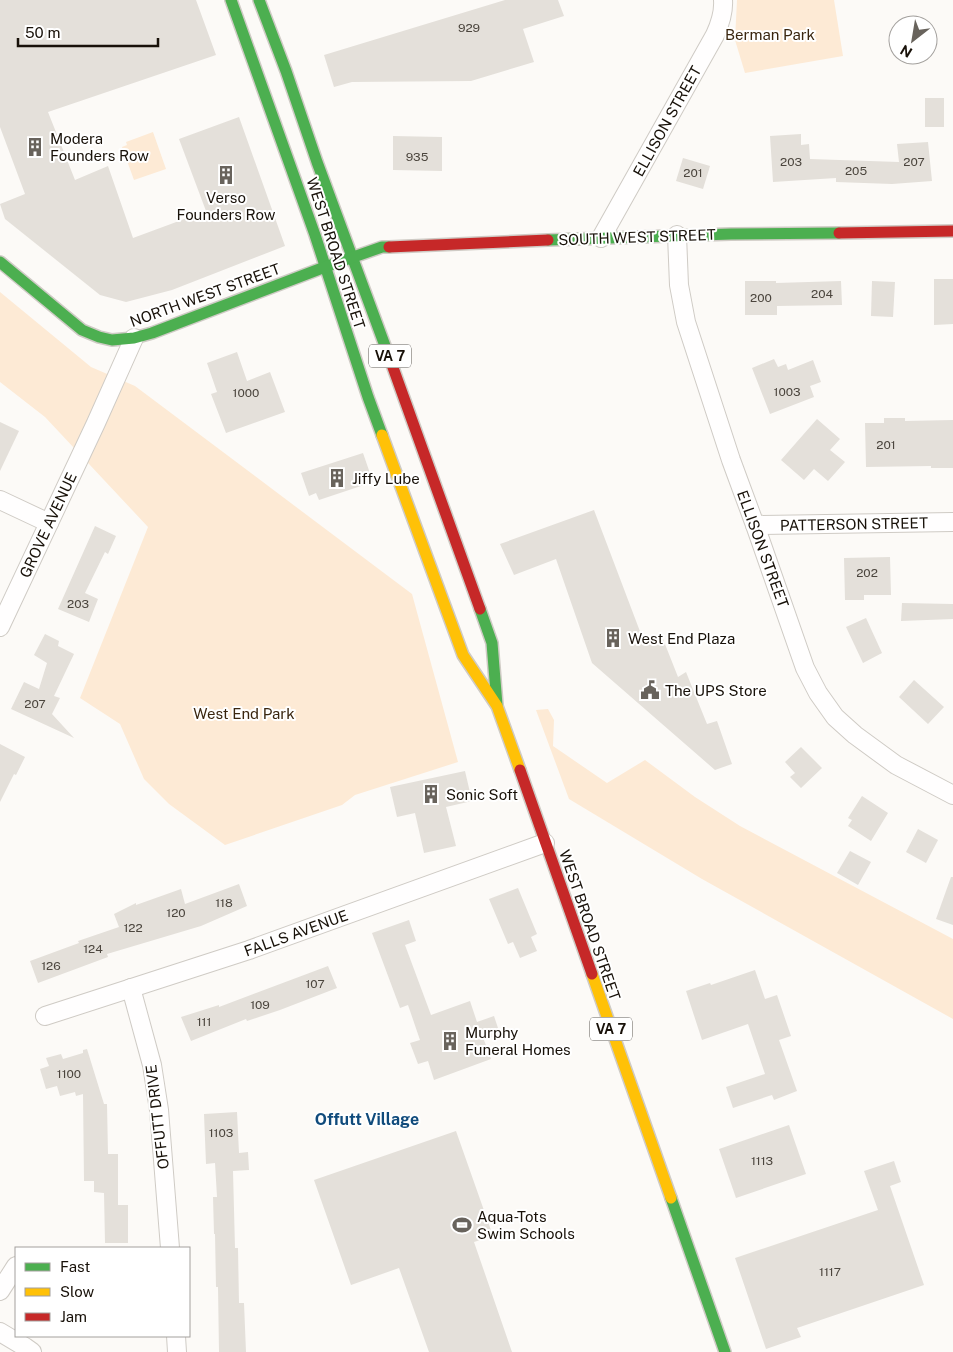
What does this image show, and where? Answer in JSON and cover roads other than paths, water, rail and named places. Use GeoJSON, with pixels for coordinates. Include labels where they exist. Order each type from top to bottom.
{"type":"FeatureCollection","features":[{"type":"Feature","properties":{"kind":"main road","name":"WEST BROAD STREET"},"geometry":{"type":"LineString","coordinates":[[231,0],[305,205],[368,397],[463,655],[497,706],[725,1352]]}},
{"type":"Feature","properties":{"kind":"main road","name":"WEST BROAD STREET"},"geometry":{"type":"LineString","coordinates":[[259,0],[492,643],[497,706]]}},
{"type":"Feature","properties":{"kind":"main road","name":"SOUTH WEST STREET"},"geometry":{"type":"LineString","coordinates":[[325,267],[382,247],[677,235],[953,231]]}},
{"type":"Feature","properties":{"kind":"main road","name":"NORTH WEST STREET"},"geometry":{"type":"LineString","coordinates":[[0,262],[82,330],[112,340],[134,338],[325,267]]}},
{"type":"Feature","properties":{"kind":"street","name":"ELLISON STREET"},"geometry":{"type":"LineString","coordinates":[[601,238],[715,35],[723,8],[723,0]]}},
{"type":"Feature","properties":{"kind":"street","name":"ELLISON STREET"},"geometry":{"type":"LineString","coordinates":[[677,235],[679,286],[686,322],[731,460],[805,668],[818,694],[835,717],[855,735],[896,766],[953,795]]}},
{"type":"Feature","properties":{"kind":"street","name":"GROVE AVENUE"},"geometry":{"type":"LineString","coordinates":[[0,627],[134,338]]}},
{"type":"Feature","properties":{"kind":"street"},"geometry":{"type":"LineString","coordinates":[[0,500],[48,523]]}},
{"type":"Feature","properties":{"kind":"street","name":"PATTERSON STREET"},"geometry":{"type":"LineString","coordinates":[[755,526],[953,522]]}},
{"type":"Feature","properties":{"kind":"street","name":"FALLS AVENUE"},"geometry":{"type":"LineString","coordinates":[[45,1016],[249,950],[545,843]]}},
{"type":"Feature","properties":{"kind":"street","name":"OFFUTT DRIVE"},"geometry":{"type":"LineString","coordinates":[[131,988],[152,1065],[159,1110],[170,1247]]}},
{"type":"Feature","properties":{"kind":"street"},"geometry":{"type":"LineString","coordinates":[[0,1291],[15,1268]]}},
{"type":"Feature","properties":{"kind":"street"},"geometry":{"type":"LineString","coordinates":[[0,1332],[32,1352]]}},
{"type":"Feature","properties":{"kind":"street"},"geometry":{"type":"LineString","coordinates":[[176,1337],[177,1352]]}},
{"type":"Feature","properties":{"kind":"place","name":"Modera Founders Row"},"geometry":{"type":"Point","coordinates":[35,147]}},
{"type":"Feature","properties":{"kind":"place","name":"Verso Founders Row"},"geometry":{"type":"Point","coordinates":[226,175]}},
{"type":"Feature","properties":{"kind":"place","name":"Jiffy Lube"},"geometry":{"type":"Point","coordinates":[337,478]}},
{"type":"Feature","properties":{"kind":"place","name":"West End Plaza"},"geometry":{"type":"Point","coordinates":[613,638]}},
{"type":"Feature","properties":{"kind":"place","name":"The UPS Store"},"geometry":{"type":"Point","coordinates":[650,690]}},
{"type":"Feature","properties":{"kind":"place","name":"Sonic Soft"},"geometry":{"type":"Point","coordinates":[431,794]}},
{"type":"Feature","properties":{"kind":"place","name":"Murphy Funeral Homes"},"geometry":{"type":"Point","coordinates":[450,1041]}},
{"type":"Feature","properties":{"kind":"place","name":"Aqua-Tots Swim Schools"},"geometry":{"type":"Point","coordinates":[462,1225]}},
{"type":"Feature","properties":{"kind":"district","name":"Offutt Village"},"geometry":{"type":"Point","coordinates":[367,1119]}},
{"type":"Feature","properties":{"kind":"park label","name":"Berman Park"},"geometry":{"type":"Point","coordinates":[770,34]}},
{"type":"Feature","properties":{"kind":"park label","name":"West End Park"},"geometry":{"type":"Point","coordinates":[244,713]}}]}
